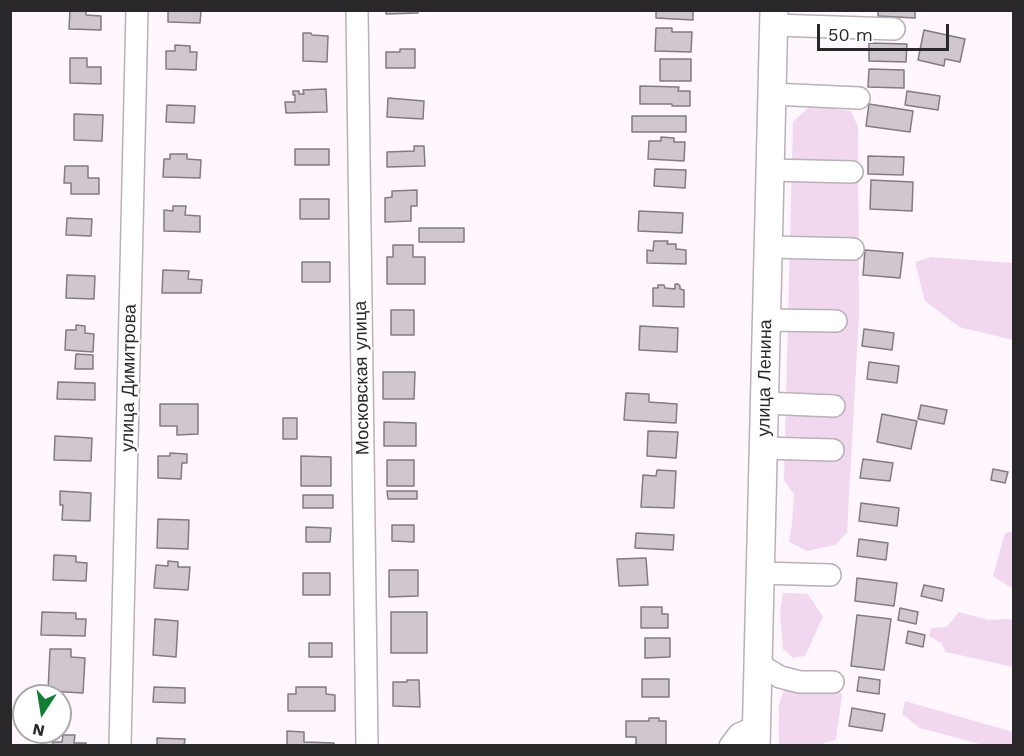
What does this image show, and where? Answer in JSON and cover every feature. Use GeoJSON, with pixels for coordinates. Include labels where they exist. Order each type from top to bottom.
{"type":"FeatureCollection","features":[{"type":"Feature","properties":{"kind":"main road","name":"улица Ленина"},"geometry":{"type":"LineString","coordinates":[[756,736],[774,18]]}},
{"type":"Feature","properties":{"kind":"street","name":"улица Димитрова"},"geometry":{"type":"LineString","coordinates":[[120,746],[137,10]]}},
{"type":"Feature","properties":{"kind":"street","name":"Московская улица"},"geometry":{"type":"LineString","coordinates":[[357,10],[367,746]]}},
{"type":"Feature","properties":{"kind":"street"},"geometry":{"type":"LineString","coordinates":[[774,18],[894,29]]}},
{"type":"Feature","properties":{"kind":"street"},"geometry":{"type":"LineString","coordinates":[[772,94],[859,98]]}},
{"type":"Feature","properties":{"kind":"street"},"geometry":{"type":"LineString","coordinates":[[770,170],[852,172]]}},
{"type":"Feature","properties":{"kind":"street"},"geometry":{"type":"LineString","coordinates":[[768,247],[853,249]]}},
{"type":"Feature","properties":{"kind":"street"},"geometry":{"type":"LineString","coordinates":[[766,320],[836,321]]}},
{"type":"Feature","properties":{"kind":"street"},"geometry":{"type":"LineString","coordinates":[[764,403],[834,406]]}},
{"type":"Feature","properties":{"kind":"street"},"geometry":{"type":"LineString","coordinates":[[763,448],[833,450]]}},
{"type":"Feature","properties":{"kind":"street"},"geometry":{"type":"LineString","coordinates":[[760,573],[830,575]]}},
{"type":"Feature","properties":{"kind":"street"},"geometry":{"type":"LineString","coordinates":[[757,663],[780,677],[800,682],[833,682]]}},
{"type":"Feature","properties":{"kind":"street"},"geometry":{"type":"LineString","coordinates":[[730,746],[740,734],[756,736]]}},
{"type":"Feature","properties":{"kind":"shaded area"},"geometry":{"type":"Polygon","coordinates":[[[810,106],[851,111],[858,127],[859,315],[847,533],[835,545],[807,551],[789,542],[794,494],[784,480],[793,122],[810,106]]]}},
{"type":"Feature","properties":{"kind":"shaded area"},"geometry":{"type":"Polygon","coordinates":[[[931,257],[1013,263],[1013,340],[959,327],[925,301],[915,262],[931,257]]]}},
{"type":"Feature","properties":{"kind":"shaded area"},"geometry":{"type":"Polygon","coordinates":[[[1014,531],[1013,589],[993,576],[1005,533],[1014,531]]]}},
{"type":"Feature","properties":{"kind":"shaded area"},"geometry":{"type":"Polygon","coordinates":[[[783,593],[808,594],[823,617],[805,656],[793,658],[783,649],[780,613],[783,593]]]}},
{"type":"Feature","properties":{"kind":"shaded area"},"geometry":{"type":"Polygon","coordinates":[[[959,612],[988,620],[1010,619],[1013,621],[1013,667],[946,652],[941,643],[929,636],[931,628],[947,627],[959,612]]]}},
{"type":"Feature","properties":{"kind":"shaded area"},"geometry":{"type":"Polygon","coordinates":[[[816,685],[838,689],[842,695],[836,740],[820,745],[779,746],[779,705],[784,690],[800,693],[816,685]]]}},
{"type":"Feature","properties":{"kind":"shaded area"},"geometry":{"type":"Polygon","coordinates":[[[905,701],[1013,732],[1013,745],[983,745],[920,728],[902,714],[905,701]]]}},
{"type":"Feature","properties":{"kind":"building"},"geometry":{"type":"Polygon","coordinates":[[[70,10],[86,10],[86,15],[101,16],[101,30],[69,29],[70,10]]]}},
{"type":"Feature","properties":{"kind":"building"},"geometry":{"type":"Polygon","coordinates":[[[168,10],[201,10],[200,23],[168,22],[168,10]]]}},
{"type":"Feature","properties":{"kind":"building"},"geometry":{"type":"Polygon","coordinates":[[[386,10],[418,10],[418,13],[386,14],[386,10]]]}},
{"type":"Feature","properties":{"kind":"building"},"geometry":{"type":"Polygon","coordinates":[[[656,10],[693,10],[693,20],[656,18],[656,10]]]}},
{"type":"Feature","properties":{"kind":"building"},"geometry":{"type":"Polygon","coordinates":[[[878,10],[915,10],[915,18],[878,16],[878,10]]]}},
{"type":"Feature","properties":{"kind":"building"},"geometry":{"type":"Polygon","coordinates":[[[656,28],[672,28],[672,32],[692,32],[691,52],[655,51],[656,28]]]}},
{"type":"Feature","properties":{"kind":"building"},"geometry":{"type":"Polygon","coordinates":[[[924,30],[965,39],[960,62],[945,59],[944,66],[918,60],[924,30]]]}},
{"type":"Feature","properties":{"kind":"building"},"geometry":{"type":"Polygon","coordinates":[[[303,33],[328,36],[327,62],[303,61],[303,33]]]}},
{"type":"Feature","properties":{"kind":"building"},"geometry":{"type":"Polygon","coordinates":[[[869,43],[907,44],[906,62],[869,61],[869,43]]]}},
{"type":"Feature","properties":{"kind":"building"},"geometry":{"type":"Polygon","coordinates":[[[175,45],[190,46],[190,52],[197,52],[196,70],[166,69],[166,51],[175,51],[175,45]]]}},
{"type":"Feature","properties":{"kind":"building"},"geometry":{"type":"Polygon","coordinates":[[[400,49],[415,49],[415,68],[386,68],[386,52],[400,52],[400,49]]]}},
{"type":"Feature","properties":{"kind":"building"},"geometry":{"type":"Polygon","coordinates":[[[70,58],[87,58],[87,67],[101,67],[101,84],[70,83],[70,58]]]}},
{"type":"Feature","properties":{"kind":"building"},"geometry":{"type":"Polygon","coordinates":[[[660,59],[691,59],[691,81],[660,81],[660,59]]]}},
{"type":"Feature","properties":{"kind":"building"},"geometry":{"type":"Polygon","coordinates":[[[869,69],[904,70],[904,88],[868,87],[869,69]]]}},
{"type":"Feature","properties":{"kind":"building"},"geometry":{"type":"Polygon","coordinates":[[[640,86],[679,87],[678,91],[690,91],[690,106],[640,104],[640,86]]]}},
{"type":"Feature","properties":{"kind":"building"},"geometry":{"type":"Polygon","coordinates":[[[326,89],[327,112],[286,113],[285,102],[295,102],[293,91],[304,94],[303,90],[326,89]]]}},
{"type":"Feature","properties":{"kind":"building"},"geometry":{"type":"Polygon","coordinates":[[[907,91],[940,96],[938,110],[905,105],[907,91]]]}},
{"type":"Feature","properties":{"kind":"building"},"geometry":{"type":"Polygon","coordinates":[[[388,98],[424,101],[423,119],[387,117],[388,98]]]}},
{"type":"Feature","properties":{"kind":"building"},"geometry":{"type":"Polygon","coordinates":[[[869,104],[913,111],[910,132],[866,126],[869,104]]]}},
{"type":"Feature","properties":{"kind":"building"},"geometry":{"type":"Polygon","coordinates":[[[167,105],[195,106],[194,123],[166,122],[167,105]]]}},
{"type":"Feature","properties":{"kind":"building"},"geometry":{"type":"Polygon","coordinates":[[[74,114],[103,115],[102,141],[74,140],[74,114]]]}},
{"type":"Feature","properties":{"kind":"building"},"geometry":{"type":"Polygon","coordinates":[[[632,116],[686,116],[686,132],[632,132],[632,116]]]}},
{"type":"Feature","properties":{"kind":"building"},"geometry":{"type":"Polygon","coordinates":[[[661,137],[674,138],[674,142],[685,142],[684,161],[648,159],[649,141],[661,141],[661,137]]]}},
{"type":"Feature","properties":{"kind":"building"},"geometry":{"type":"Polygon","coordinates":[[[414,146],[424,146],[425,166],[387,167],[387,152],[414,151],[414,146]]]}},
{"type":"Feature","properties":{"kind":"building"},"geometry":{"type":"Polygon","coordinates":[[[295,149],[329,149],[329,165],[295,165],[295,149]]]}},
{"type":"Feature","properties":{"kind":"building"},"geometry":{"type":"Polygon","coordinates":[[[170,154],[187,154],[187,159],[201,160],[200,178],[163,177],[164,159],[170,159],[170,154]]]}},
{"type":"Feature","properties":{"kind":"building"},"geometry":{"type":"Polygon","coordinates":[[[868,156],[904,157],[903,175],[868,174],[868,156]]]}},
{"type":"Feature","properties":{"kind":"building"},"geometry":{"type":"Polygon","coordinates":[[[65,166],[88,166],[88,178],[99,178],[99,194],[71,194],[71,183],[64,183],[65,166]]]}},
{"type":"Feature","properties":{"kind":"building"},"geometry":{"type":"Polygon","coordinates":[[[655,169],[686,170],[685,188],[654,186],[655,169]]]}},
{"type":"Feature","properties":{"kind":"building"},"geometry":{"type":"Polygon","coordinates":[[[871,180],[913,182],[912,211],[870,209],[871,180]]]}},
{"type":"Feature","properties":{"kind":"building"},"geometry":{"type":"Polygon","coordinates":[[[417,190],[417,206],[411,206],[411,221],[385,222],[385,198],[392,197],[392,191],[417,190]]]}},
{"type":"Feature","properties":{"kind":"building"},"geometry":{"type":"Polygon","coordinates":[[[300,199],[329,199],[329,219],[300,219],[300,199]]]}},
{"type":"Feature","properties":{"kind":"building"},"geometry":{"type":"Polygon","coordinates":[[[173,206],[186,206],[185,215],[200,216],[200,232],[164,231],[164,210],[173,211],[173,206]]]}},
{"type":"Feature","properties":{"kind":"building"},"geometry":{"type":"Polygon","coordinates":[[[639,211],[683,213],[682,233],[638,231],[639,211]]]}},
{"type":"Feature","properties":{"kind":"building"},"geometry":{"type":"Polygon","coordinates":[[[67,218],[92,219],[91,236],[66,235],[67,218]]]}},
{"type":"Feature","properties":{"kind":"building"},"geometry":{"type":"Polygon","coordinates":[[[419,228],[464,228],[464,242],[419,242],[419,228]]]}},
{"type":"Feature","properties":{"kind":"building"},"geometry":{"type":"Polygon","coordinates":[[[654,241],[668,241],[667,244],[676,244],[676,249],[686,250],[686,264],[647,263],[647,250],[653,251],[654,241]]]}},
{"type":"Feature","properties":{"kind":"building"},"geometry":{"type":"Polygon","coordinates":[[[393,245],[413,245],[413,257],[425,257],[425,284],[387,284],[387,257],[393,257],[393,245]]]}},
{"type":"Feature","properties":{"kind":"building"},"geometry":{"type":"Polygon","coordinates":[[[865,250],[903,253],[900,278],[863,275],[865,250]]]}},
{"type":"Feature","properties":{"kind":"building"},"geometry":{"type":"Polygon","coordinates":[[[302,262],[330,262],[330,282],[302,282],[302,262]]]}},
{"type":"Feature","properties":{"kind":"building"},"geometry":{"type":"Polygon","coordinates":[[[163,270],[189,271],[188,279],[202,280],[201,293],[162,293],[163,270]]]}},
{"type":"Feature","properties":{"kind":"building"},"geometry":{"type":"Polygon","coordinates":[[[67,275],[95,276],[94,299],[66,298],[67,275]]]}},
{"type":"Feature","properties":{"kind":"building"},"geometry":{"type":"Polygon","coordinates":[[[675,284],[684,290],[684,307],[653,306],[653,288],[664,285],[665,288],[675,289],[675,284]]]}},
{"type":"Feature","properties":{"kind":"building"},"geometry":{"type":"Polygon","coordinates":[[[391,310],[414,310],[414,335],[391,335],[391,310]]]}},
{"type":"Feature","properties":{"kind":"building"},"geometry":{"type":"Polygon","coordinates":[[[76,325],[85,326],[85,333],[94,334],[93,352],[65,350],[66,330],[76,330],[76,325]]]}},
{"type":"Feature","properties":{"kind":"building"},"geometry":{"type":"Polygon","coordinates":[[[640,326],[678,328],[677,352],[639,350],[640,326]]]}},
{"type":"Feature","properties":{"kind":"building"},"geometry":{"type":"Polygon","coordinates":[[[864,329],[894,333],[892,350],[862,346],[864,329]]]}},
{"type":"Feature","properties":{"kind":"building"},"geometry":{"type":"Polygon","coordinates":[[[76,354],[93,355],[93,369],[75,369],[76,354]]]}},
{"type":"Feature","properties":{"kind":"building"},"geometry":{"type":"Polygon","coordinates":[[[869,362],[899,366],[897,383],[867,379],[869,362]]]}},
{"type":"Feature","properties":{"kind":"building"},"geometry":{"type":"Polygon","coordinates":[[[383,372],[415,372],[414,399],[383,399],[383,372]]]}},
{"type":"Feature","properties":{"kind":"building"},"geometry":{"type":"Polygon","coordinates":[[[58,382],[95,383],[95,400],[57,399],[58,382]]]}},
{"type":"Feature","properties":{"kind":"building"},"geometry":{"type":"Polygon","coordinates":[[[626,393],[649,394],[649,402],[677,404],[676,423],[624,420],[626,393]]]}},
{"type":"Feature","properties":{"kind":"building"},"geometry":{"type":"Polygon","coordinates":[[[160,404],[198,404],[198,434],[177,435],[177,426],[160,426],[160,404]]]}},
{"type":"Feature","properties":{"kind":"building"},"geometry":{"type":"Polygon","coordinates":[[[921,405],[947,410],[944,424],[918,419],[921,405]]]}},
{"type":"Feature","properties":{"kind":"building"},"geometry":{"type":"Polygon","coordinates":[[[882,414],[917,421],[911,449],[877,442],[882,414]]]}},
{"type":"Feature","properties":{"kind":"building"},"geometry":{"type":"Polygon","coordinates":[[[283,418],[297,418],[297,439],[283,439],[283,418]]]}},
{"type":"Feature","properties":{"kind":"building"},"geometry":{"type":"Polygon","coordinates":[[[384,422],[416,423],[416,446],[384,446],[384,422]]]}},
{"type":"Feature","properties":{"kind":"building"},"geometry":{"type":"Polygon","coordinates":[[[648,431],[678,432],[676,458],[647,456],[648,431]]]}},
{"type":"Feature","properties":{"kind":"building"},"geometry":{"type":"Polygon","coordinates":[[[55,436],[92,438],[91,461],[54,460],[55,436]]]}},
{"type":"Feature","properties":{"kind":"building"},"geometry":{"type":"Polygon","coordinates":[[[170,453],[187,454],[187,463],[182,463],[181,479],[158,478],[158,456],[170,456],[170,453]]]}},
{"type":"Feature","properties":{"kind":"building"},"geometry":{"type":"Polygon","coordinates":[[[301,456],[331,457],[331,486],[301,486],[301,456]]]}},
{"type":"Feature","properties":{"kind":"building"},"geometry":{"type":"Polygon","coordinates":[[[863,459],[893,463],[890,481],[860,478],[863,459]]]}},
{"type":"Feature","properties":{"kind":"building"},"geometry":{"type":"Polygon","coordinates":[[[387,460],[414,460],[414,486],[387,486],[387,460]]]}},
{"type":"Feature","properties":{"kind":"building"},"geometry":{"type":"Polygon","coordinates":[[[993,469],[1008,472],[1005,483],[991,480],[993,469]]]}},
{"type":"Feature","properties":{"kind":"building"},"geometry":{"type":"Polygon","coordinates":[[[657,470],[676,471],[674,508],[641,507],[643,475],[656,476],[657,470]]]}},
{"type":"Feature","properties":{"kind":"building"},"geometry":{"type":"Polygon","coordinates":[[[60,491],[91,493],[90,521],[62,520],[63,505],[60,505],[60,491]]]}},
{"type":"Feature","properties":{"kind":"building"},"geometry":{"type":"Polygon","coordinates":[[[387,491],[417,491],[417,499],[388,499],[387,491]]]}},
{"type":"Feature","properties":{"kind":"building"},"geometry":{"type":"Polygon","coordinates":[[[303,495],[333,495],[333,508],[303,508],[303,495]]]}},
{"type":"Feature","properties":{"kind":"building"},"geometry":{"type":"Polygon","coordinates":[[[861,503],[899,508],[897,526],[859,521],[861,503]]]}},
{"type":"Feature","properties":{"kind":"building"},"geometry":{"type":"Polygon","coordinates":[[[158,519],[189,520],[188,549],[157,548],[158,519]]]}},
{"type":"Feature","properties":{"kind":"building"},"geometry":{"type":"Polygon","coordinates":[[[392,525],[414,525],[414,542],[392,541],[392,525]]]}},
{"type":"Feature","properties":{"kind":"building"},"geometry":{"type":"Polygon","coordinates":[[[306,527],[331,528],[330,542],[306,542],[306,527]]]}},
{"type":"Feature","properties":{"kind":"building"},"geometry":{"type":"Polygon","coordinates":[[[636,533],[674,535],[673,550],[635,548],[636,533]]]}},
{"type":"Feature","properties":{"kind":"building"},"geometry":{"type":"Polygon","coordinates":[[[859,539],[888,543],[886,560],[857,556],[859,539]]]}},
{"type":"Feature","properties":{"kind":"building"},"geometry":{"type":"Polygon","coordinates":[[[54,555],[76,556],[76,562],[87,563],[86,581],[53,580],[54,555]]]}},
{"type":"Feature","properties":{"kind":"building"},"geometry":{"type":"Polygon","coordinates":[[[646,558],[648,585],[619,586],[617,559],[646,558]]]}},
{"type":"Feature","properties":{"kind":"building"},"geometry":{"type":"Polygon","coordinates":[[[168,561],[178,562],[178,567],[190,567],[188,590],[154,588],[156,565],[168,566],[168,561]]]}},
{"type":"Feature","properties":{"kind":"building"},"geometry":{"type":"Polygon","coordinates":[[[389,570],[418,570],[418,596],[389,597],[389,570]]]}},
{"type":"Feature","properties":{"kind":"building"},"geometry":{"type":"Polygon","coordinates":[[[303,573],[330,573],[330,595],[303,595],[303,573]]]}},
{"type":"Feature","properties":{"kind":"building"},"geometry":{"type":"Polygon","coordinates":[[[857,578],[897,583],[894,606],[855,601],[857,578]]]}},
{"type":"Feature","properties":{"kind":"building"},"geometry":{"type":"Polygon","coordinates":[[[924,585],[944,589],[942,601],[921,596],[924,585]]]}},
{"type":"Feature","properties":{"kind":"building"},"geometry":{"type":"Polygon","coordinates":[[[641,607],[662,607],[662,614],[668,614],[668,628],[641,628],[641,607]]]}},
{"type":"Feature","properties":{"kind":"building"},"geometry":{"type":"Polygon","coordinates":[[[900,608],[918,612],[916,624],[898,620],[900,608]]]}},
{"type":"Feature","properties":{"kind":"building"},"geometry":{"type":"Polygon","coordinates":[[[42,612],[76,613],[76,619],[86,619],[85,636],[41,635],[42,612]]]}},
{"type":"Feature","properties":{"kind":"building"},"geometry":{"type":"Polygon","coordinates":[[[391,612],[427,612],[427,653],[391,653],[391,612]]]}},
{"type":"Feature","properties":{"kind":"building"},"geometry":{"type":"Polygon","coordinates":[[[857,615],[891,619],[884,670],[851,666],[857,615]]]}},
{"type":"Feature","properties":{"kind":"building"},"geometry":{"type":"Polygon","coordinates":[[[155,619],[178,621],[176,657],[153,655],[155,619]]]}},
{"type":"Feature","properties":{"kind":"building"},"geometry":{"type":"Polygon","coordinates":[[[908,631],[925,635],[923,647],[906,643],[908,631]]]}},
{"type":"Feature","properties":{"kind":"building"},"geometry":{"type":"Polygon","coordinates":[[[645,638],[670,638],[670,657],[645,658],[645,638]]]}},
{"type":"Feature","properties":{"kind":"building"},"geometry":{"type":"Polygon","coordinates":[[[309,643],[332,643],[332,657],[309,657],[309,643]]]}},
{"type":"Feature","properties":{"kind":"building"},"geometry":{"type":"Polygon","coordinates":[[[50,649],[71,649],[71,657],[85,658],[83,693],[72,692],[72,684],[48,684],[50,649]]]}},
{"type":"Feature","properties":{"kind":"building"},"geometry":{"type":"Polygon","coordinates":[[[859,677],[880,680],[879,694],[857,691],[859,677]]]}},
{"type":"Feature","properties":{"kind":"building"},"geometry":{"type":"Polygon","coordinates":[[[642,679],[669,679],[669,697],[642,697],[642,679]]]}},
{"type":"Feature","properties":{"kind":"building"},"geometry":{"type":"Polygon","coordinates":[[[407,680],[419,680],[420,707],[393,706],[393,682],[407,682],[407,680]]]}},
{"type":"Feature","properties":{"kind":"building"},"geometry":{"type":"Polygon","coordinates":[[[154,687],[185,688],[185,703],[153,702],[154,687]]]}},
{"type":"Feature","properties":{"kind":"building"},"geometry":{"type":"Polygon","coordinates":[[[296,687],[326,687],[326,694],[335,695],[335,711],[288,711],[288,694],[296,694],[296,687]]]}},
{"type":"Feature","properties":{"kind":"building"},"geometry":{"type":"Polygon","coordinates":[[[852,708],[885,714],[882,731],[849,726],[852,708]]]}},
{"type":"Feature","properties":{"kind":"building"},"geometry":{"type":"Polygon","coordinates":[[[649,718],[666,721],[666,746],[636,746],[636,737],[626,737],[626,721],[649,721],[649,718]]]}},
{"type":"Feature","properties":{"kind":"building"},"geometry":{"type":"Polygon","coordinates":[[[287,731],[304,732],[304,742],[334,743],[334,746],[287,746],[287,731]]]}},
{"type":"Feature","properties":{"kind":"building"},"geometry":{"type":"Polygon","coordinates":[[[72,735],[75,735],[74,743],[86,743],[86,746],[52,746],[52,744],[72,744],[72,735]]]}},
{"type":"Feature","properties":{"kind":"building"},"geometry":{"type":"Polygon","coordinates":[[[157,738],[185,739],[184,746],[157,746],[157,738]]]}}]}
